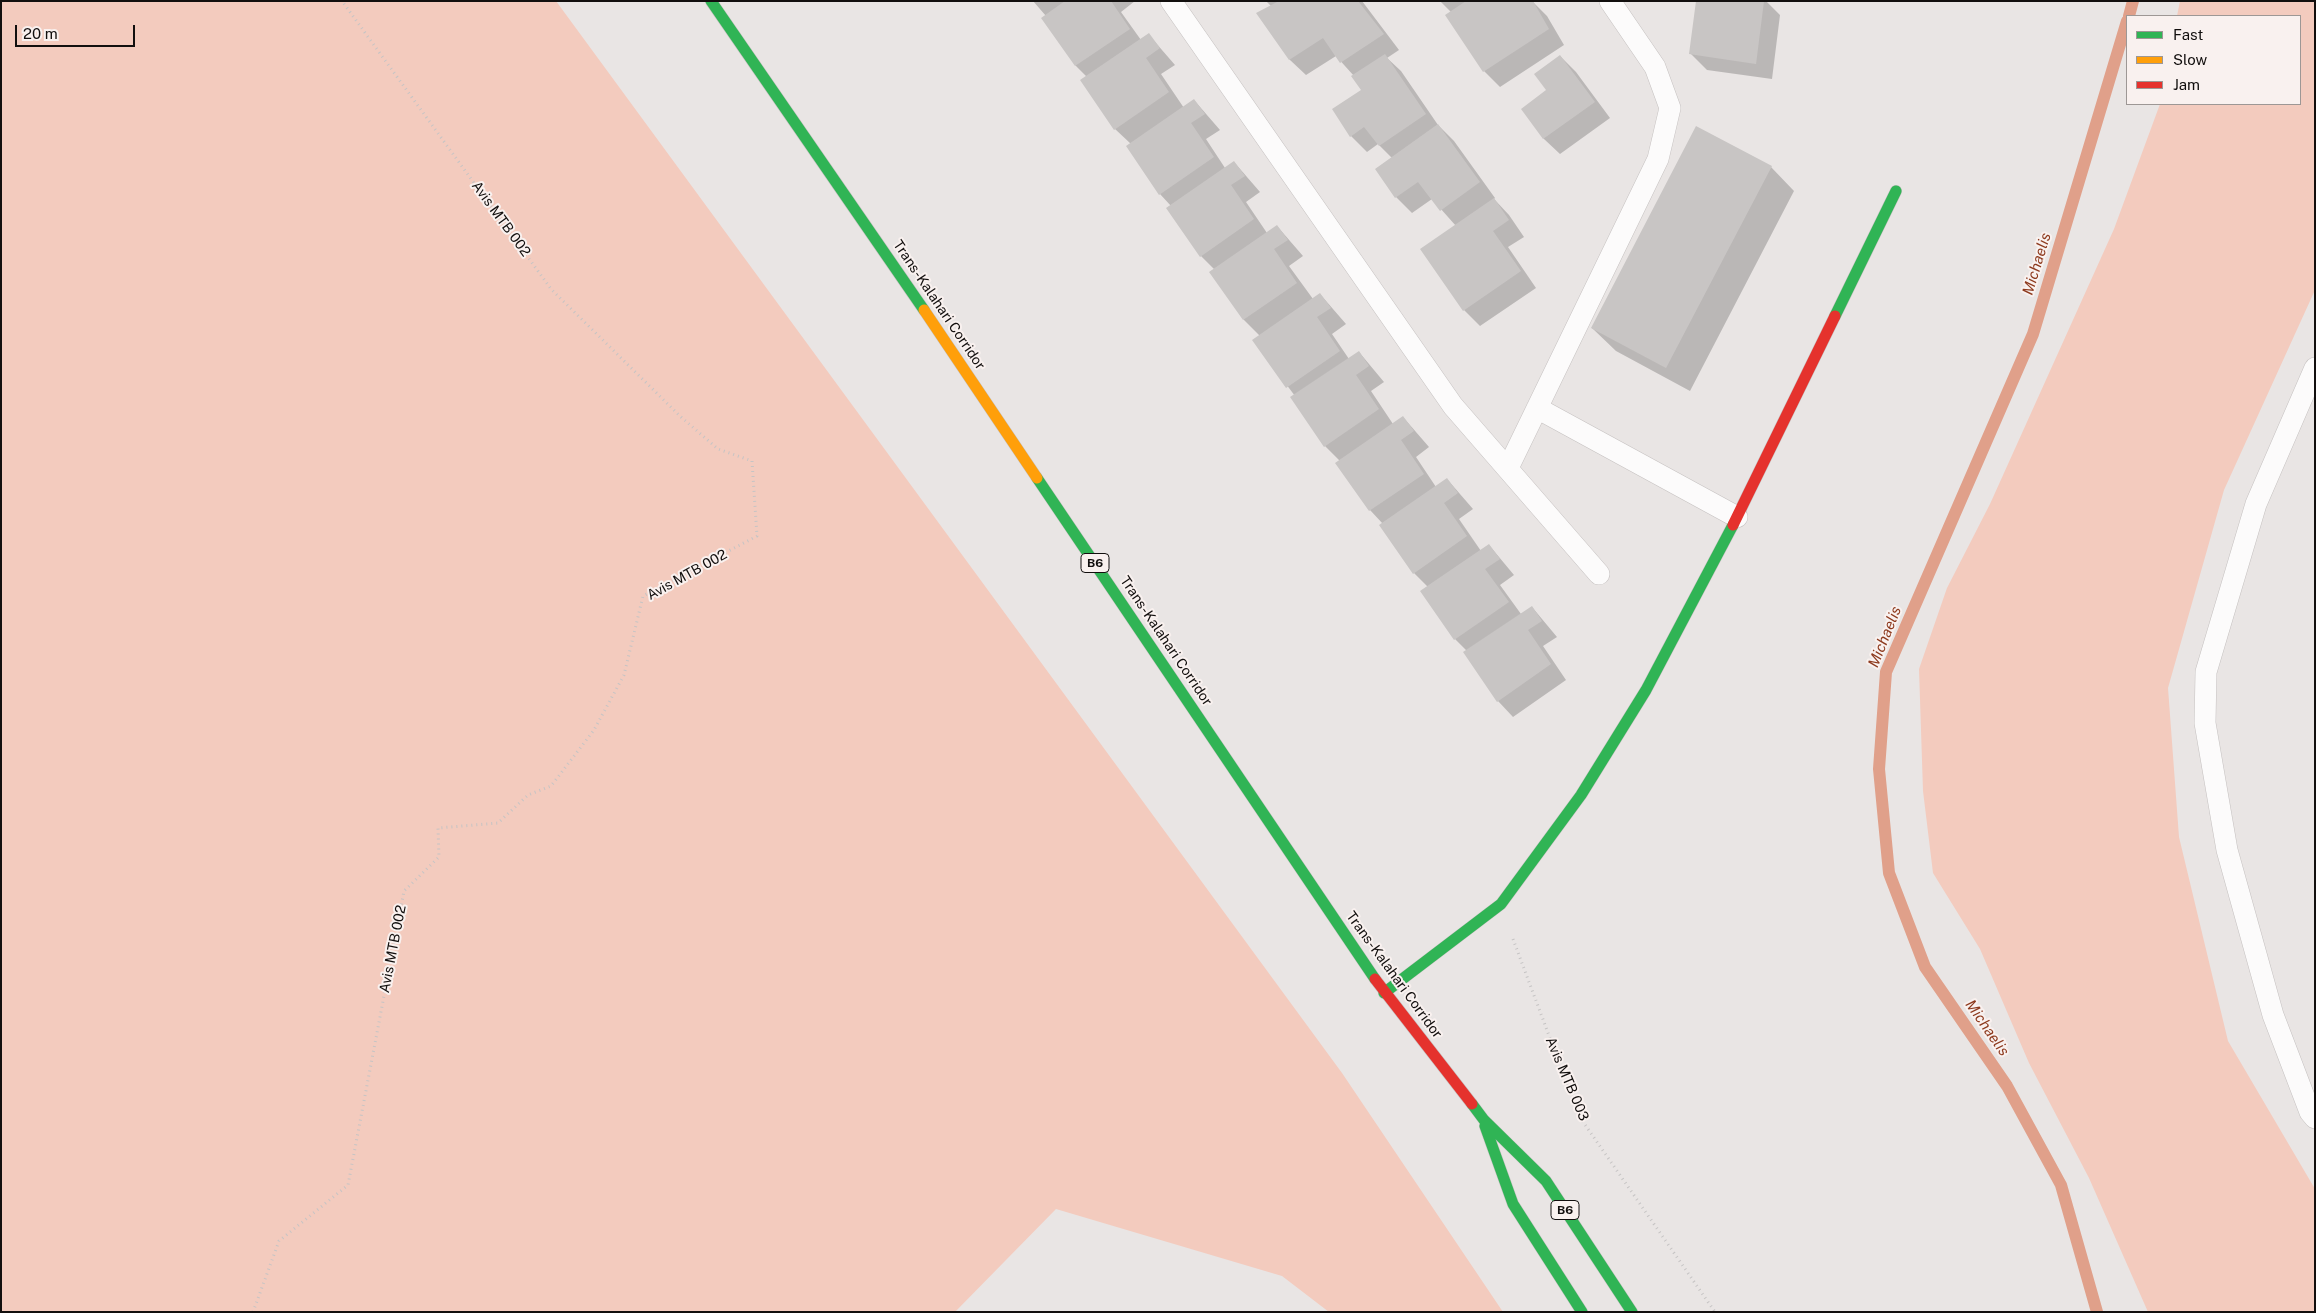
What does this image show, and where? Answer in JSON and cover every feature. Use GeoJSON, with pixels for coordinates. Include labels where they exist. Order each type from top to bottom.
{"type":"FeatureCollection","features":[{"type":"Feature","properties":{"kind":"main road","name":"Trans-Kalahari Corridor"},"geometry":{"type":"LineString","coordinates":[[711,1],[845,192],[1384,993],[1484,1120]]}},
{"type":"Feature","properties":{"kind":"main road"},"geometry":{"type":"LineString","coordinates":[[1384,993],[1501,904],[1580,795],[1646,690],[1737,517],[1896,192]]}},
{"type":"Feature","properties":{"kind":"main road","name":"B6"},"geometry":{"type":"LineString","coordinates":[[1484,1120],[1513,1204],[1582,1312]]}},
{"type":"Feature","properties":{"kind":"main road","name":"B6"},"geometry":{"type":"LineString","coordinates":[[1484,1120],[1546,1180],[1632,1312]]}},
{"type":"Feature","properties":{"kind":"lane"},"geometry":{"type":"LineString","coordinates":[[1171,1],[1453,406],[1599,574]]}},
{"type":"Feature","properties":{"kind":"lane"},"geometry":{"type":"LineString","coordinates":[[1508,468],[1658,159],[1670,108],[1655,67],[1610,1]]}},
{"type":"Feature","properties":{"kind":"lane"},"geometry":{"type":"LineString","coordinates":[[2315,368],[2256,504],[2206,672],[2205,723],[2227,850],[2268,997],[2310,1112],[2315,1118]]}},
{"type":"Feature","properties":{"kind":"lane"},"geometry":{"type":"LineString","coordinates":[[1537,408],[1737,517]]}},
{"type":"Feature","properties":{"kind":"path","name":"Avis MTB 002"},"geometry":{"type":"LineString","coordinates":[[253,1312],[279,1241],[348,1185],[404,891],[439,857],[438,828],[498,823],[528,795],[552,786],[594,730],[624,675],[643,596],[757,536],[752,461],[718,449],[681,416],[551,289],[342,1]]}},
{"type":"Feature","properties":{"kind":"path","name":"Avis MTB 003"},"geometry":{"type":"LineString","coordinates":[[1501,904],[1579,1116],[1715,1312]]}},
{"type":"Feature","properties":{"kind":"shaded area"},"geometry":{"type":"Polygon","coordinates":[[[1,1],[556,1],[1342,1073],[1503,1312],[1329,1312],[1282,1276],[1056,1209],[955,1312],[1,1312],[1,1]]]}},
{"type":"Feature","properties":{"kind":"shaded area"},"geometry":{"type":"Polygon","coordinates":[[[2180,1],[2315,1],[2315,290],[2224,490],[2168,688],[2179,837],[2228,1041],[2315,1189],[2315,1312],[2148,1312],[2089,1178],[2029,1063],[1980,949],[1933,873],[1923,791],[1919,669],[1947,588],[1990,504],[2114,229],[2160,105],[2301,105],[2301,15],[2177,15],[2180,1]]]}},
{"type":"Feature","properties":{"kind":"building"},"geometry":{"type":"Polygon","coordinates":[[[1065,1],[1111,1],[1130,29],[1075,66],[1041,18],[1065,1]]]}},
{"type":"Feature","properties":{"kind":"building"},"geometry":{"type":"Polygon","coordinates":[[[1279,1],[1358,1],[1384,34],[1340,63],[1323,38],[1289,60],[1256,13],[1279,1]]]}},
{"type":"Feature","properties":{"kind":"building"},"geometry":{"type":"Polygon","coordinates":[[[1466,1],[1533,1],[1549,29],[1483,72],[1445,15],[1466,1]]]}},
{"type":"Feature","properties":{"kind":"building"},"geometry":{"type":"Polygon","coordinates":[[[1696,1],[1764,1],[1756,64],[1689,54],[1696,1]]]}},
{"type":"Feature","properties":{"kind":"building"},"geometry":{"type":"Polygon","coordinates":[[[1149,33],[1160,48],[1146,58],[1169,92],[1114,130],[1080,80],[1149,33]]]}},
{"type":"Feature","properties":{"kind":"building"},"geometry":{"type":"Polygon","coordinates":[[[1385,54],[1426,114],[1379,146],[1364,127],[1350,137],[1332,109],[1361,90],[1351,76],[1385,54]]]}},
{"type":"Feature","properties":{"kind":"building"},"geometry":{"type":"Polygon","coordinates":[[[1560,55],[1595,102],[1543,139],[1521,109],[1546,90],[1534,74],[1560,55]]]}},
{"type":"Feature","properties":{"kind":"building"},"geometry":{"type":"Polygon","coordinates":[[[1194,99],[1205,114],[1191,123],[1214,157],[1159,195],[1126,146],[1194,99]]]}},
{"type":"Feature","properties":{"kind":"building"},"geometry":{"type":"Polygon","coordinates":[[[1438,124],[1480,182],[1440,211],[1418,182],[1395,198],[1375,169],[1438,124]]]}},
{"type":"Feature","properties":{"kind":"building"},"geometry":{"type":"Polygon","coordinates":[[[1696,126],[1772,166],[1666,368],[1591,328],[1696,126]]]}},
{"type":"Feature","properties":{"kind":"building"},"geometry":{"type":"Polygon","coordinates":[[[1234,161],[1245,176],[1231,185],[1254,219],[1200,257],[1166,208],[1234,161]]]}},
{"type":"Feature","properties":{"kind":"building"},"geometry":{"type":"Polygon","coordinates":[[[1494,198],[1509,220],[1493,231],[1521,271],[1463,311],[1420,249],[1494,198]]]}},
{"type":"Feature","properties":{"kind":"building"},"geometry":{"type":"Polygon","coordinates":[[[1277,225],[1288,240],[1274,249],[1297,283],[1243,320],[1209,272],[1277,225]]]}},
{"type":"Feature","properties":{"kind":"building"},"geometry":{"type":"Polygon","coordinates":[[[1320,293],[1331,308],[1317,317],[1340,351],[1286,388],[1252,340],[1320,293]]]}},
{"type":"Feature","properties":{"kind":"building"},"geometry":{"type":"Polygon","coordinates":[[[1359,351],[1369,366],[1356,375],[1379,409],[1324,447],[1290,397],[1359,351]]]}},
{"type":"Feature","properties":{"kind":"building"},"geometry":{"type":"Polygon","coordinates":[[[1403,416],[1414,431],[1401,440],[1424,474],[1369,511],[1335,463],[1403,416]]]}},
{"type":"Feature","properties":{"kind":"building"},"geometry":{"type":"Polygon","coordinates":[[[1447,478],[1458,493],[1444,503],[1467,536],[1413,574],[1379,525],[1447,478]]]}},
{"type":"Feature","properties":{"kind":"building"},"geometry":{"type":"Polygon","coordinates":[[[1489,544],[1500,559],[1485,569],[1509,602],[1454,640],[1420,591],[1489,544]]]}},
{"type":"Feature","properties":{"kind":"building"},"geometry":{"type":"Polygon","coordinates":[[[1532,606],[1542,621],[1528,630],[1551,664],[1497,702],[1463,652],[1532,606]]]}},
{"type":"Feature","properties":{"kind":"waterway","name":"Michaelis"},"geometry":{"type":"LineString","coordinates":[[2129,15],[2133,1]]}},
{"type":"Feature","properties":{"kind":"waterway","name":"Michaelis"},"geometry":{"type":"LineString","coordinates":[[2097,1312],[2061,1185],[2007,1086],[1925,967],[1889,873],[1879,769],[1886,672],[2033,334],[2126,24]]}},
{"type":"Feature","properties":{"kind":"traffic: fast"},"geometry":{"type":"LineString","coordinates":[[711,1],[924,310]]}},
{"type":"Feature","properties":{"kind":"traffic: fast"},"geometry":{"type":"LineString","coordinates":[[1835,316],[1896,191]]}},
{"type":"Feature","properties":{"kind":"traffic: fast"},"geometry":{"type":"LineString","coordinates":[[1037,478],[1375,979]]}},
{"type":"Feature","properties":{"kind":"traffic: fast"},"geometry":{"type":"LineString","coordinates":[[1384,993],[1501,904],[1581,795],[1646,690],[1733,525]]}},
{"type":"Feature","properties":{"kind":"traffic: fast"},"geometry":{"type":"LineString","coordinates":[[1472,1104],[1484,1120],[1546,1181],[1632,1312]]}},
{"type":"Feature","properties":{"kind":"traffic: fast"},"geometry":{"type":"LineString","coordinates":[[1485,1126],[1513,1204],[1582,1312]]}},
{"type":"Feature","properties":{"kind":"traffic: slow"},"geometry":{"type":"LineString","coordinates":[[924,310],[1037,478]]}},
{"type":"Feature","properties":{"kind":"traffic: jam"},"geometry":{"type":"LineString","coordinates":[[1733,525],[1835,316]]}},
{"type":"Feature","properties":{"kind":"traffic: jam"},"geometry":{"type":"LineString","coordinates":[[1375,979],[1472,1104]]}}]}
